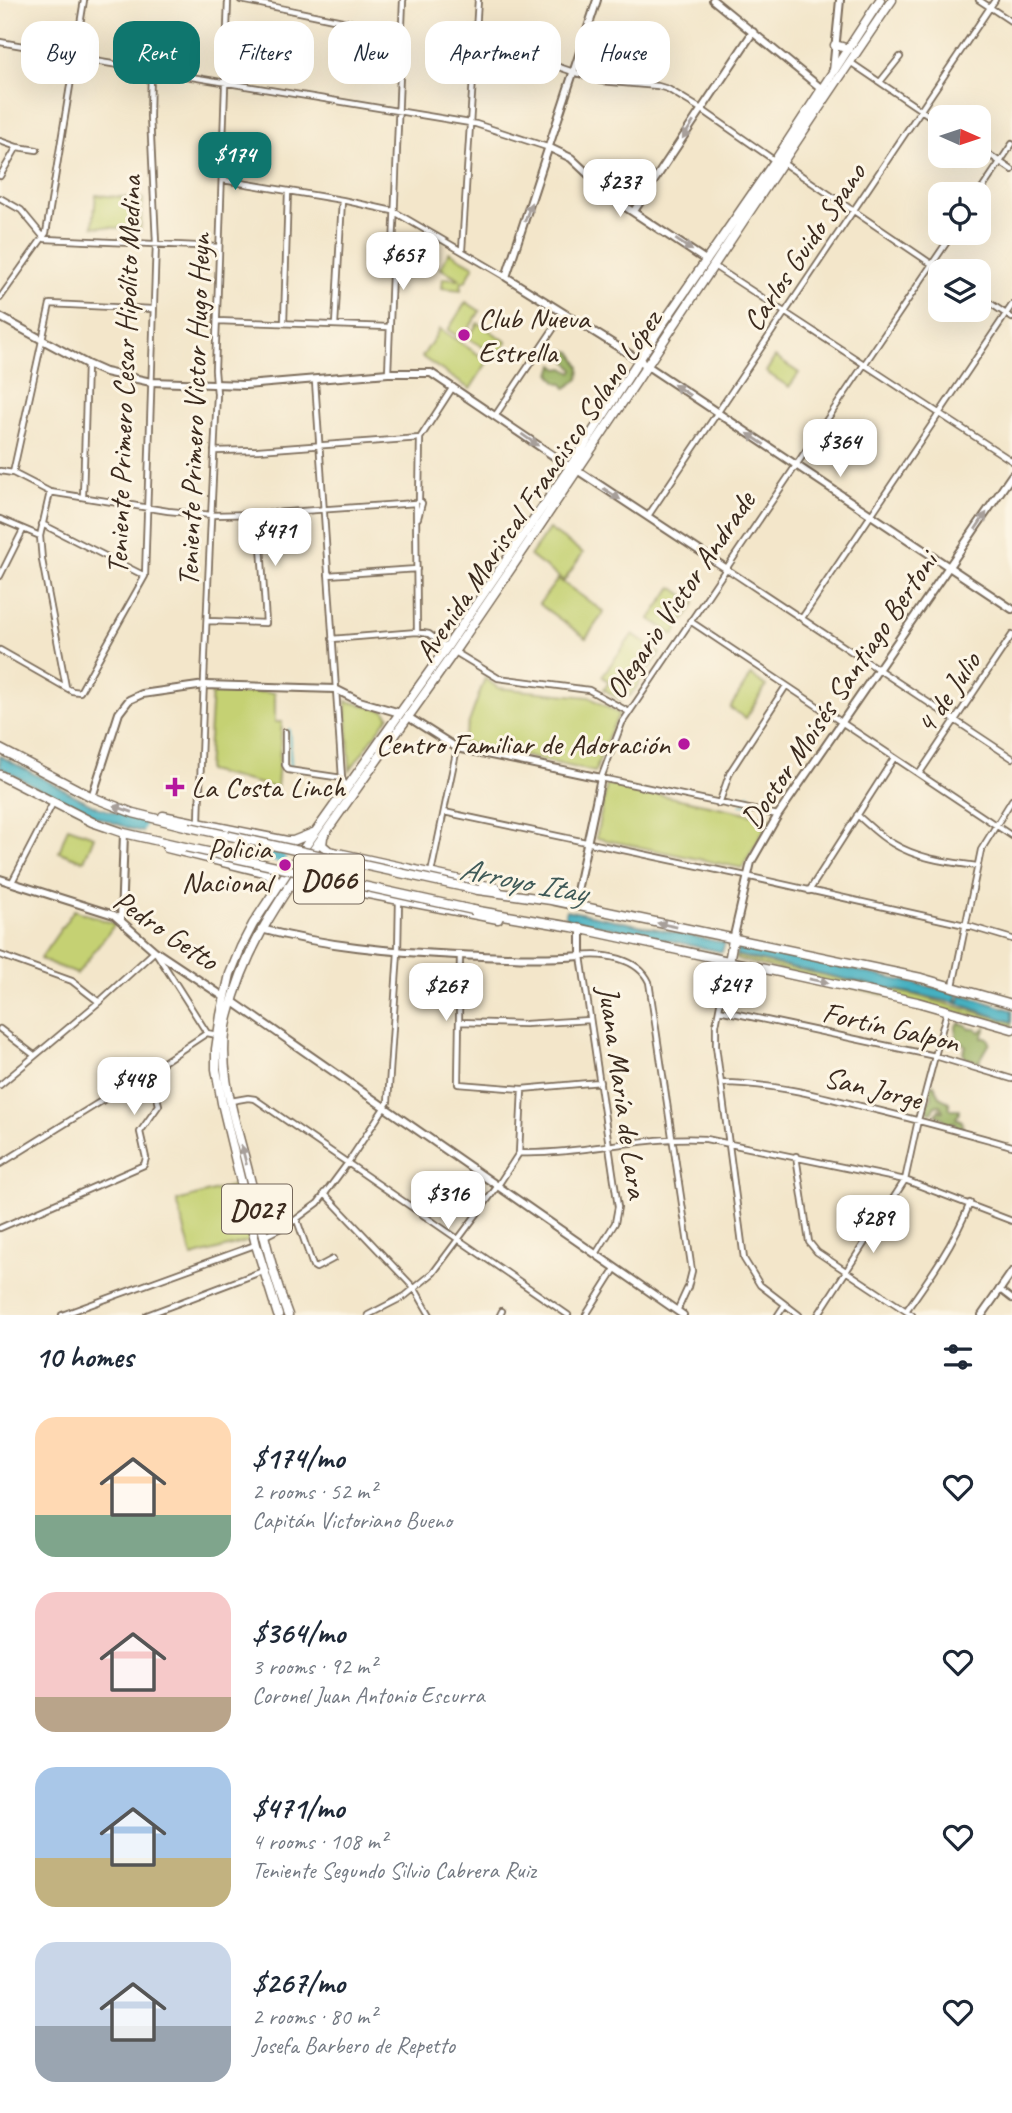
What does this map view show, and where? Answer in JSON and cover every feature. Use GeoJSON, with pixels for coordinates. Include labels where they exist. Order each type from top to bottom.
{"type":"FeatureCollection","features":[{"type":"Feature","properties":{"kind":"highway","name":"Avenida Mariscal Francisco Solano López"},"geometry":{"type":"LineString","coordinates":[[779,162],[822,89],[880,0]]}},
{"type":"Feature","properties":{"kind":"highway","name":"Avenida Mariscal Francisco Solano López"},"geometry":{"type":"LineString","coordinates":[[228,999],[261,929],[286,889],[891,0]]}},
{"type":"Feature","properties":{"kind":"highway"},"geometry":{"type":"LineString","coordinates":[[835,45],[849,49]]}},
{"type":"Feature","properties":{"kind":"highway","name":"Avenida Mariscal Francisco Solano López"},"geometry":{"type":"LineString","coordinates":[[228,999],[230,974],[247,934],[313,833],[404,715]]}},
{"type":"Feature","properties":{"kind":"highway","name":"D066"},"geometry":{"type":"LineString","coordinates":[[0,749],[92,797],[189,827],[478,890],[551,900],[733,942],[953,986],[1012,1004]]}},
{"type":"Feature","properties":{"kind":"highway","name":"D066"},"geometry":{"type":"LineString","coordinates":[[0,775],[92,822],[124,833],[473,910],[729,958],[948,1009],[1012,1029]]}},
{"type":"Feature","properties":{"kind":"highway"},"geometry":{"type":"LineString","coordinates":[[150,817],[198,822],[287,841],[313,833]]}},
{"type":"Feature","properties":{"kind":"highway"},"geometry":{"type":"LineString","coordinates":[[324,834],[322,845],[328,851],[551,900]]}},
{"type":"Feature","properties":{"kind":"highway"},"geometry":{"type":"LineString","coordinates":[[145,838],[175,851],[267,873],[277,880],[274,891]]}},
{"type":"Feature","properties":{"kind":"highway"},"geometry":{"type":"LineString","coordinates":[[286,889],[292,884],[302,882],[483,918],[521,919]]}},
{"type":"Feature","properties":{"kind":"highway"},"geometry":{"type":"LineString","coordinates":[[729,958],[733,942]]}},
{"type":"Feature","properties":{"kind":"highway","name":"D027"},"geometry":{"type":"LineString","coordinates":[[228,999],[217,1035],[216,1069],[256,1245],[278,1315]]}},
{"type":"Feature","properties":{"kind":"highway","name":"D027"},"geometry":{"type":"LineString","coordinates":[[228,999],[224,1047],[231,1101],[264,1237],[288,1315]]}},
{"type":"Feature","properties":{"kind":"street"},"geometry":{"type":"LineString","coordinates":[[80,21],[84,0]]}},
{"type":"Feature","properties":{"kind":"street","name":"Teniente Primero Victor Hugo Heyn"},"geometry":{"type":"LineString","coordinates":[[228,0],[228,21]]}},
{"type":"Feature","properties":{"kind":"street"},"geometry":{"type":"LineString","coordinates":[[241,0],[343,21]]}},
{"type":"Feature","properties":{"kind":"street"},"geometry":{"type":"LineString","coordinates":[[401,21],[402,0]]}},
{"type":"Feature","properties":{"kind":"street"},"geometry":{"type":"LineString","coordinates":[[476,21],[478,0]]}},
{"type":"Feature","properties":{"kind":"street"},"geometry":{"type":"LineString","coordinates":[[506,277],[597,0]]}},
{"type":"Feature","properties":{"kind":"street"},"geometry":{"type":"LineString","coordinates":[[713,0],[822,89]]}},
{"type":"Feature","properties":{"kind":"street"},"geometry":{"type":"LineString","coordinates":[[815,114],[817,105],[832,83],[840,0]]}},
{"type":"Feature","properties":{"kind":"street"},"geometry":{"type":"LineString","coordinates":[[979,0],[1012,22]]}},
{"type":"Feature","properties":{"kind":"street","name":"Carlos Guido Spano"},"geometry":{"type":"LineString","coordinates":[[647,517],[995,0]]}},
{"type":"Feature","properties":{"kind":"street"},"geometry":{"type":"LineString","coordinates":[[634,211],[753,33]]}},
{"type":"Feature","properties":{"kind":"street"},"geometry":{"type":"LineString","coordinates":[[0,42],[21,46]]}},
{"type":"Feature","properties":{"kind":"street"},"geometry":{"type":"LineString","coordinates":[[880,82],[900,57]]}},
{"type":"Feature","properties":{"kind":"street"},"geometry":{"type":"LineString","coordinates":[[849,62],[928,116]]}},
{"type":"Feature","properties":{"kind":"street"},"geometry":{"type":"LineString","coordinates":[[561,69],[612,83],[658,86],[701,109],[928,262]]}},
{"type":"Feature","properties":{"kind":"street"},"geometry":{"type":"LineString","coordinates":[[0,298],[47,228],[70,84]]}},
{"type":"Feature","properties":{"kind":"street","name":"Teniente Primero Cesar Hipólito Medina"},"geometry":{"type":"LineString","coordinates":[[66,688],[77,692],[83,689],[145,576],[156,243],[149,117],[151,84]]}},
{"type":"Feature","properties":{"kind":"street"},"geometry":{"type":"LineString","coordinates":[[227,84],[470,123],[550,148],[570,158],[607,193],[710,263],[1012,461]]}},
{"type":"Feature","properties":{"kind":"street","name":"Teniente Primero Victor Hugo Heyn"},"geometry":{"type":"LineString","coordinates":[[198,822],[199,754],[208,621],[219,247],[227,84]]}},
{"type":"Feature","properties":{"kind":"street"},"geometry":{"type":"LineString","coordinates":[[388,373],[400,84]]}},
{"type":"Feature","properties":{"kind":"street"},"geometry":{"type":"LineString","coordinates":[[462,250],[472,84]]}},
{"type":"Feature","properties":{"kind":"street"},"geometry":{"type":"LineString","coordinates":[[0,141],[17,148],[37,150]]}},
{"type":"Feature","properties":{"kind":"street"},"geometry":{"type":"LineString","coordinates":[[987,182],[1012,144]]}},
{"type":"Feature","properties":{"kind":"street"},"geometry":{"type":"LineString","coordinates":[[0,176],[17,148]]}},
{"type":"Feature","properties":{"kind":"street"},"geometry":{"type":"LineString","coordinates":[[991,156],[1012,170]]}},
{"type":"Feature","properties":{"kind":"street"},"geometry":{"type":"LineString","coordinates":[[223,180],[393,211],[462,250],[642,363],[1012,610]]}},
{"type":"Feature","properties":{"kind":"street"},"geometry":{"type":"LineString","coordinates":[[284,323],[289,191]]}},
{"type":"Feature","properties":{"kind":"street"},"geometry":{"type":"LineString","coordinates":[[0,198],[21,210],[42,238]]}},
{"type":"Feature","properties":{"kind":"street"},"geometry":{"type":"LineString","coordinates":[[335,325],[342,200]]}},
{"type":"Feature","properties":{"kind":"street"},"geometry":{"type":"LineString","coordinates":[[42,238],[219,247]]}},
{"type":"Feature","properties":{"kind":"street","name":"Olegario Victor Andrade"},"geometry":{"type":"LineString","coordinates":[[574,905],[601,778],[616,736],[629,712],[928,271]]}},
{"type":"Feature","properties":{"kind":"street"},"geometry":{"type":"LineString","coordinates":[[13,473],[50,304],[152,309]]}},
{"type":"Feature","properties":{"kind":"street"},"geometry":{"type":"LineString","coordinates":[[991,304],[1012,318]]}},
{"type":"Feature","properties":{"kind":"street"},"geometry":{"type":"LineString","coordinates":[[802,618],[1012,305]]}},
{"type":"Feature","properties":{"kind":"street"},"geometry":{"type":"LineString","coordinates":[[495,416],[564,313]]}},
{"type":"Feature","properties":{"kind":"street"},"geometry":{"type":"LineString","coordinates":[[0,317],[104,372],[151,382],[216,385],[315,381],[388,373],[431,373],[1012,758]]}},
{"type":"Feature","properties":{"kind":"street"},"geometry":{"type":"LineString","coordinates":[[217,321],[389,327]]}},
{"type":"Feature","properties":{"kind":"street"},"geometry":{"type":"LineString","coordinates":[[83,497],[87,364]]}},
{"type":"Feature","properties":{"kind":"street"},"geometry":{"type":"LineString","coordinates":[[315,381],[335,689],[342,778],[346,788]]}},
{"type":"Feature","properties":{"kind":"street"},"geometry":{"type":"LineString","coordinates":[[418,502],[420,438],[454,387]]}},
{"type":"Feature","properties":{"kind":"street"},"geometry":{"type":"LineString","coordinates":[[214,450],[320,446],[420,438]]}},
{"type":"Feature","properties":{"kind":"street"},"geometry":{"type":"LineString","coordinates":[[0,471],[13,473],[50,492],[146,508],[212,515],[422,503],[418,518],[417,632]]}},
{"type":"Feature","properties":{"kind":"street","name":"Doctor Moisés Santiago Bertoni"},"geometry":{"type":"LineString","coordinates":[[733,942],[746,876],[778,815],[1012,475]]}},
{"type":"Feature","properties":{"kind":"street"},"geometry":{"type":"LineString","coordinates":[[50,492],[40,536],[41,560],[66,688]]}},
{"type":"Feature","properties":{"kind":"street"},"geometry":{"type":"LineString","coordinates":[[208,621],[266,623],[259,514]]}},
{"type":"Feature","properties":{"kind":"street"},"geometry":{"type":"LineString","coordinates":[[0,519],[40,536]]}},
{"type":"Feature","properties":{"kind":"street"},"geometry":{"type":"LineString","coordinates":[[42,524],[145,576]]}},
{"type":"Feature","properties":{"kind":"street"},"geometry":{"type":"LineString","coordinates":[[0,576],[23,530]]}},
{"type":"Feature","properties":{"kind":"street"},"geometry":{"type":"LineString","coordinates":[[328,575],[417,569]]}},
{"type":"Feature","properties":{"kind":"street"},"geometry":{"type":"LineString","coordinates":[[690,621],[1012,836]]}},
{"type":"Feature","properties":{"kind":"street"},"geometry":{"type":"LineString","coordinates":[[332,639],[417,632],[429,634],[498,678],[589,691],[629,712]]}},
{"type":"Feature","properties":{"kind":"street","name":"4 de Julio"},"geometry":{"type":"LineString","coordinates":[[919,774],[1012,635]]}},
{"type":"Feature","properties":{"kind":"street"},"geometry":{"type":"LineString","coordinates":[[0,650],[66,688]]}},
{"type":"Feature","properties":{"kind":"street"},"geometry":{"type":"LineString","coordinates":[[92,797],[118,713],[125,703],[142,694],[205,685],[335,689],[359,701],[404,715],[457,748],[778,815]]}},
{"type":"Feature","properties":{"kind":"street"},"geometry":{"type":"LineString","coordinates":[[719,804],[730,772],[786,686]]}},
{"type":"Feature","properties":{"kind":"street"},"geometry":{"type":"LineString","coordinates":[[285,732],[285,765],[288,770],[342,778]]}},
{"type":"Feature","properties":{"kind":"street"},"geometry":{"type":"LineString","coordinates":[[431,873],[457,748]]}},
{"type":"Feature","properties":{"kind":"street","name":"4 de Julio"},"geometry":{"type":"LineString","coordinates":[[809,891],[894,758]]}},
{"type":"Feature","properties":{"kind":"street"},"geometry":{"type":"LineString","coordinates":[[953,986],[977,866],[985,841],[1012,800]]}},
{"type":"Feature","properties":{"kind":"street"},"geometry":{"type":"LineString","coordinates":[[12,882],[52,803]]}},
{"type":"Feature","properties":{"kind":"street"},"geometry":{"type":"LineString","coordinates":[[444,813],[746,876],[965,925],[1012,939]]}},
{"type":"Feature","properties":{"kind":"street"},"geometry":{"type":"LineString","coordinates":[[857,815],[891,843],[909,852],[936,861],[977,866]]}},
{"type":"Feature","properties":{"kind":"street"},"geometry":{"type":"LineString","coordinates":[[121,921],[124,833]]}},
{"type":"Feature","properties":{"kind":"street"},"geometry":{"type":"LineString","coordinates":[[0,890],[2,879]]}},
{"type":"Feature","properties":{"kind":"street","name":"Pedro Getto"},"geometry":{"type":"LineString","coordinates":[[2,879],[114,915],[155,951],[386,1107],[680,1313]]}},
{"type":"Feature","properties":{"kind":"street"},"geometry":{"type":"LineString","coordinates":[[264,1237],[297,1220],[318,1203],[386,1107],[389,1099],[398,953],[398,900]]}},
{"type":"Feature","properties":{"kind":"street"},"geometry":{"type":"LineString","coordinates":[[261,929],[335,945],[398,953],[543,959],[593,954],[618,958],[646,975],[692,1271],[680,1313]]}},
{"type":"Feature","properties":{"kind":"street","name":"Juana María de Lara"},"geometry":{"type":"LineString","coordinates":[[580,929],[589,1020],[610,1147],[617,1215],[614,1226],[596,1255]]}},
{"type":"Feature","properties":{"kind":"street"},"geometry":{"type":"LineString","coordinates":[[0,1085],[155,951],[207,1033]]}},
{"type":"Feature","properties":{"kind":"street"},"geometry":{"type":"LineString","coordinates":[[0,955],[72,981],[99,1002]]}},
{"type":"Feature","properties":{"kind":"street"},"geometry":{"type":"LineString","coordinates":[[460,956],[457,1084],[522,1090],[600,1082]]}},
{"type":"Feature","properties":{"kind":"street"},"geometry":{"type":"LineString","coordinates":[[729,958],[719,1010],[716,1046],[744,1259],[760,1285],[799,1315]]}},
{"type":"Feature","properties":{"kind":"street"},"geometry":{"type":"LineString","coordinates":[[818,1315],[905,1180],[948,1009]]}},
{"type":"Feature","properties":{"kind":"street","name":"Fortín Galpon"},"geometry":{"type":"LineString","coordinates":[[719,1010],[935,1056],[1012,1079]]}},
{"type":"Feature","properties":{"kind":"street"},"geometry":{"type":"LineString","coordinates":[[459,1022],[525,1024],[589,1020]]}},
{"type":"Feature","properties":{"kind":"street"},"geometry":{"type":"LineString","coordinates":[[0,1029],[34,1055]]}},
{"type":"Feature","properties":{"kind":"street"},"geometry":{"type":"LineString","coordinates":[[0,1164],[207,1033],[217,1035]]}},
{"type":"Feature","properties":{"kind":"street"},"geometry":{"type":"LineString","coordinates":[[0,1228],[144,1166],[146,1162],[140,1132],[159,1105],[150,1070]]}},
{"type":"Feature","properties":{"kind":"street","name":"San Jorge"},"geometry":{"type":"LineString","coordinates":[[721,1083],[783,1088],[918,1120],[1012,1146]]}},
{"type":"Feature","properties":{"kind":"street"},"geometry":{"type":"LineString","coordinates":[[368,1315],[415,1289],[433,1273],[497,1187],[519,1153],[522,1090]]}},
{"type":"Feature","properties":{"kind":"street"},"geometry":{"type":"LineString","coordinates":[[231,1101],[255,1099],[568,1315]]}},
{"type":"Feature","properties":{"kind":"street"},"geometry":{"type":"LineString","coordinates":[[519,1153],[547,1154],[673,1138],[728,1143],[905,1180],[1012,1221]]}},
{"type":"Feature","properties":{"kind":"street"},"geometry":{"type":"LineString","coordinates":[[796,1156],[809,1242],[817,1252],[912,1315]]}},
{"type":"Feature","properties":{"kind":"street"},"geometry":{"type":"LineString","coordinates":[[324,1193],[415,1289],[430,1315]]}},
{"type":"Feature","properties":{"kind":"street"},"geometry":{"type":"LineString","coordinates":[[906,1311],[946,1254],[959,1232],[970,1203]]}},
{"type":"Feature","properties":{"kind":"street"},"geometry":{"type":"LineString","coordinates":[[297,1220],[313,1266],[316,1268],[333,1259]]}},
{"type":"Feature","properties":{"kind":"street"},"geometry":{"type":"LineString","coordinates":[[62,1315],[256,1245]]}},
{"type":"Feature","properties":{"kind":"street"},"geometry":{"type":"LineString","coordinates":[[586,1315],[615,1269]]}},
{"type":"Feature","properties":{"kind":"street"},"geometry":{"type":"LineString","coordinates":[[147,1315],[264,1271]]}},
{"type":"Feature","properties":{"kind":"street"},"geometry":{"type":"LineString","coordinates":[[982,1315],[1012,1272]]}},
{"type":"Feature","properties":{"kind":"street"},"geometry":{"type":"LineString","coordinates":[[999,1289],[1012,1299]]}},
{"type":"Feature","properties":{"kind":"street"},"geometry":{"type":"LineString","coordinates":[[778,1315],[784,1306]]}},
{"type":"Feature","properties":{"kind":"green space"},"geometry":{"type":"Polygon","coordinates":[[[96,195],[143,199],[140,230],[93,226],[96,195]]]}},
{"type":"Feature","properties":{"kind":"green space"},"geometry":{"type":"Polygon","coordinates":[[[449,252],[474,266],[465,282],[462,281],[461,290],[442,288],[443,278],[460,279],[440,268],[449,252]]]}},
{"type":"Feature","properties":{"kind":"green space"},"geometry":{"type":"Polygon","coordinates":[[[466,302],[480,311],[462,339],[448,330],[466,302]]]}},
{"type":"Feature","properties":{"kind":"green space"},"geometry":{"type":"Polygon","coordinates":[[[478,323],[507,342],[498,356],[468,338],[478,323]]]}},
{"type":"Feature","properties":{"kind":"green space"},"geometry":{"type":"Polygon","coordinates":[[[440,329],[488,361],[470,389],[422,357],[440,329]]]}},
{"type":"Feature","properties":{"kind":"green space"},"geometry":{"type":"Polygon","coordinates":[[[565,350],[572,352],[580,367],[579,379],[566,388],[551,374],[554,365],[572,373],[574,370],[567,361],[565,350]]]}},
{"type":"Feature","properties":{"kind":"green space"},"geometry":{"type":"Polygon","coordinates":[[[775,357],[799,373],[789,387],[766,372],[775,357]]]}},
{"type":"Feature","properties":{"kind":"green space"},"geometry":{"type":"Polygon","coordinates":[[[549,529],[583,553],[564,581],[530,556],[549,529]]]}},
{"type":"Feature","properties":{"kind":"green space"},"geometry":{"type":"Polygon","coordinates":[[[558,579],[604,612],[586,638],[539,604],[558,579]]]}},
{"type":"Feature","properties":{"kind":"green space"},"geometry":{"type":"Polygon","coordinates":[[[672,587],[695,603],[674,635],[650,619],[672,587]]]}},
{"type":"Feature","properties":{"kind":"green space"},"geometry":{"type":"Polygon","coordinates":[[[633,634],[660,653],[630,696],[626,694],[621,701],[604,689],[609,682],[602,676],[633,634]]]}},
{"type":"Feature","properties":{"kind":"green space"},"geometry":{"type":"Polygon","coordinates":[[[751,675],[766,686],[746,718],[730,708],[751,675]]]}},
{"type":"Feature","properties":{"kind":"green space"},"geometry":{"type":"Polygon","coordinates":[[[485,678],[498,688],[589,697],[619,714],[595,772],[462,742],[485,678]]]}},
{"type":"Feature","properties":{"kind":"green space"},"geometry":{"type":"Polygon","coordinates":[[[212,689],[275,693],[275,722],[282,722],[277,788],[207,771],[212,689]]]}},
{"type":"Feature","properties":{"kind":"green space"},"geometry":{"type":"Polygon","coordinates":[[[346,701],[384,710],[389,716],[350,770],[346,701]]]}},
{"type":"Feature","properties":{"kind":"green space"},"geometry":{"type":"Polygon","coordinates":[[[607,784],[771,818],[742,868],[596,838],[607,784]]]}},
{"type":"Feature","properties":{"kind":"green space"},"geometry":{"type":"Polygon","coordinates":[[[68,827],[94,836],[84,861],[59,852],[68,827]]]}},
{"type":"Feature","properties":{"kind":"green space"},"geometry":{"type":"Polygon","coordinates":[[[74,910],[115,924],[77,974],[40,959],[74,910]]]}},
{"type":"Feature","properties":{"kind":"green space"},"geometry":{"type":"Polygon","coordinates":[[[736,956],[915,995],[1012,1022],[1012,1026],[736,959],[736,956]]]}},
{"type":"Feature","properties":{"kind":"green space"},"geometry":{"type":"Polygon","coordinates":[[[959,1023],[980,1032],[986,1027],[982,1038],[988,1038],[990,1043],[979,1062],[966,1058],[963,1053],[966,1046],[956,1038],[956,1026],[959,1023]]]}},
{"type":"Feature","properties":{"kind":"green space"},"geometry":{"type":"Polygon","coordinates":[[[934,1084],[941,1098],[949,1102],[950,1109],[959,1109],[956,1118],[962,1121],[963,1128],[957,1128],[954,1122],[947,1124],[943,1118],[936,1115],[939,1109],[943,1111],[940,1105],[935,1106],[932,1113],[929,1113],[927,1104],[932,1097],[930,1086],[934,1084]]]}},
{"type":"Feature","properties":{"kind":"green space"},"geometry":{"type":"Polygon","coordinates":[[[235,1185],[250,1241],[192,1257],[177,1201],[235,1185]]]}},
{"type":"Feature","properties":{"kind":"water"},"geometry":{"type":"Polygon","coordinates":[[[0,756],[97,807],[174,830],[208,848],[134,830],[66,804],[0,767],[0,756]]]}},
{"type":"Feature","properties":{"kind":"water"},"geometry":{"type":"Polygon","coordinates":[[[566,910],[725,943],[722,952],[565,918],[566,910]]]}},
{"type":"Feature","properties":{"kind":"water"},"geometry":{"type":"Polygon","coordinates":[[[739,945],[958,993],[956,1003],[736,955],[739,945]]]}},
{"type":"Feature","properties":{"kind":"water"},"geometry":{"type":"Polygon","coordinates":[[[961,994],[1012,1010],[1012,1022],[958,1004],[961,994]]]}},
{"type":"Feature","properties":{"kind":"pier"},"geometry":{"type":"Polygon","coordinates":[[[147,819],[280,850],[277,864],[142,836],[147,819]]]}},
{"type":"Feature","properties":{"kind":"pier"},"geometry":{"type":"Polygon","coordinates":[[[326,861],[481,894],[549,903],[545,918],[508,912],[319,873],[326,861]]]}},
{"type":"Feature","properties":{"kind":"waterway"},"geometry":{"type":"LineString","coordinates":[[289,729],[291,770]]}},
{"type":"Feature","properties":{"kind":"waterway"},"geometry":{"type":"LineString","coordinates":[[740,805],[749,803],[749,794]]}},
{"type":"Feature","properties":{"kind":"waterway","name":"Arroyo Itay"},"geometry":{"type":"LineString","coordinates":[[261,854],[281,858]]}},
{"type":"Feature","properties":{"kind":"waterway","name":"Arroyo Itay"},"geometry":{"type":"LineString","coordinates":[[314,866],[335,870]]}},
{"type":"Feature","properties":{"kind":"place","name":"Club Nueva Estrella"},"geometry":{"type":"Point","coordinates":[464,335]}},
{"type":"Feature","properties":{"kind":"place","name":"Centro Familiar de Adoración"},"geometry":{"type":"Point","coordinates":[684,744]}},
{"type":"Feature","properties":{"kind":"place","name":"La Costa Linch"},"geometry":{"type":"Point","coordinates":[175,787]}},
{"type":"Feature","properties":{"kind":"place","name":"Policia Nacional"},"geometry":{"type":"Point","coordinates":[285,865]}}]}
